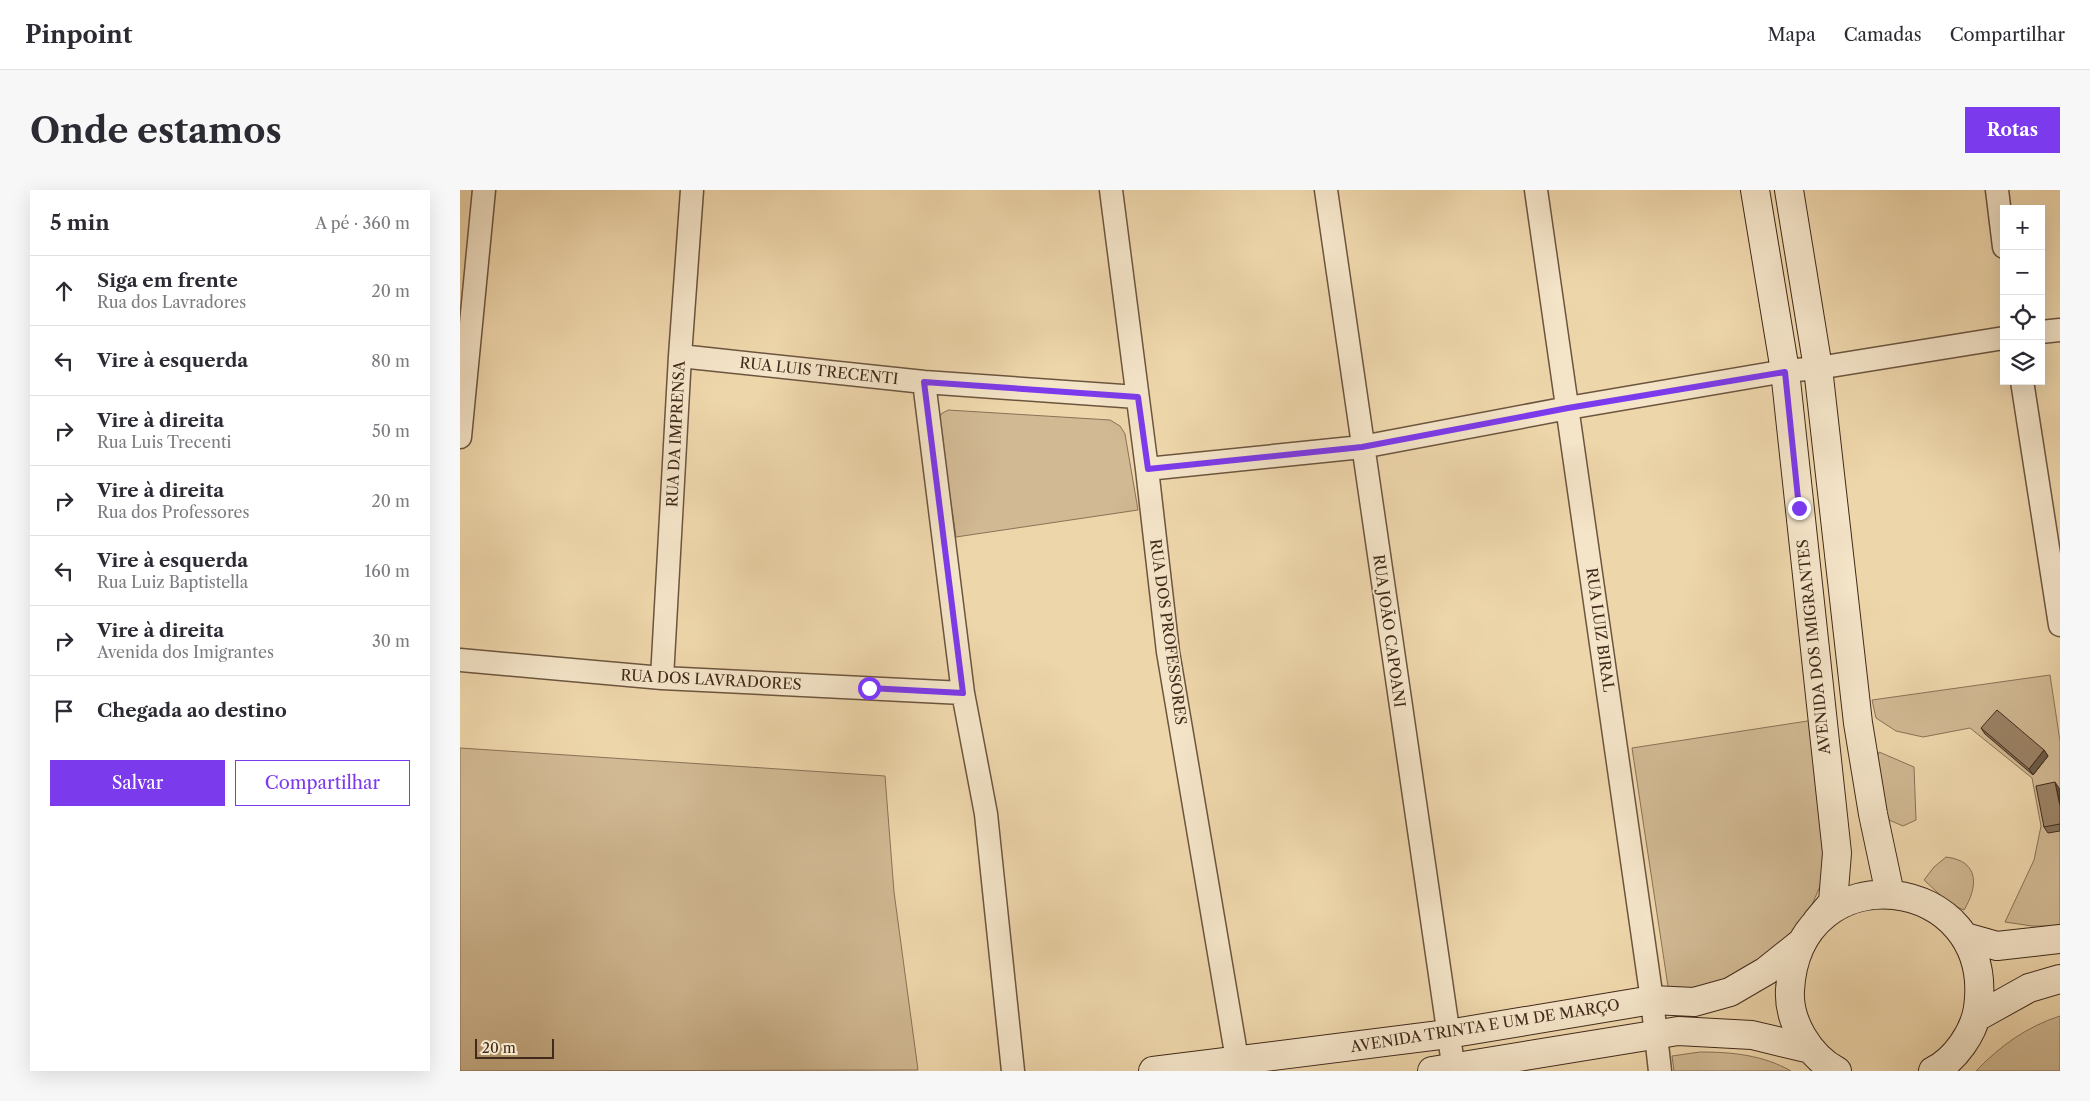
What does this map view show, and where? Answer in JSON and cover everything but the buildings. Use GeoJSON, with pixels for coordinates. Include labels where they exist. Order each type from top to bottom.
{"type":"FeatureCollection","features":[{"type":"Feature","properties":{"kind":"street"},"geometry":{"type":"LineString","coordinates":[[460,437],[484,190]]}},
{"type":"Feature","properties":{"kind":"street","name":"RUA DA IMPRENSA"},"geometry":{"type":"LineString","coordinates":[[662,678],[680,356],[692,190]]}},
{"type":"Feature","properties":{"kind":"street","name":"RUA DOS PROFESSORES"},"geometry":{"type":"LineString","coordinates":[[1111,190],[1148,469],[1168,652],[1238,1066]]}},
{"type":"Feature","properties":{"kind":"street","name":"RUA JOÃO CAPOANI"},"geometry":{"type":"LineString","coordinates":[[1326,190],[1448,1034],[1447,1070]]}},
{"type":"Feature","properties":{"kind":"street","name":"RUA LUIZ BIRAL"},"geometry":{"type":"LineString","coordinates":[[1536,190],[1652,1000],[1660,1071]]}},
{"type":"Feature","properties":{"kind":"street","name":"AVENIDA DOS IMIGRANTES"},"geometry":{"type":"LineString","coordinates":[[1755,190],[1785,372],[1837,852],[1833,902],[1817,921]]}},
{"type":"Feature","properties":{"kind":"street"},"geometry":{"type":"LineString","coordinates":[[1789,190],[1818,368],[1858,723],[1873,814],[1890,894]]}},
{"type":"Feature","properties":{"kind":"street"},"geometry":{"type":"LineString","coordinates":[[1997,190],[2000,214]]}},
{"type":"Feature","properties":{"kind":"street"},"geometry":{"type":"LineString","coordinates":[[2045,332],[2060,330]]}},
{"type":"Feature","properties":{"kind":"street"},"geometry":{"type":"LineString","coordinates":[[1148,469],[1362,447],[1568,408],[2000,339]]}},
{"type":"Feature","properties":{"kind":"street","name":"RUA LUIS TRECENTI"},"geometry":{"type":"LineString","coordinates":[[680,356],[924,382],[1138,397]]}},
{"type":"Feature","properties":{"kind":"street"},"geometry":{"type":"LineString","coordinates":[[924,382],[963,693],[986,814],[1013,1071]]}},
{"type":"Feature","properties":{"kind":"street"},"geometry":{"type":"LineString","coordinates":[[2023,385],[2060,625]]}},
{"type":"Feature","properties":{"kind":"street","name":"RUA DOS LAVRADORES"},"geometry":{"type":"LineString","coordinates":[[460,660],[662,678],[963,693]]}},
{"type":"Feature","properties":{"kind":"street"},"geometry":{"type":"LineString","coordinates":[[1837,1071],[1828,1066],[1810,1049],[1796,1024],[1790,997],[1791,969],[1801,943],[1817,921],[1839,905],[1864,896],[1890,894],[1920,900],[1943,914],[1965,937],[1976,962],[1981,989],[1977,1017],[1964,1044],[1939,1069]]}},
{"type":"Feature","properties":{"kind":"street"},"geometry":{"type":"LineString","coordinates":[[1965,937],[1997,946],[2060,939]]}},
{"type":"Feature","properties":{"kind":"street","name":"AVENIDA TRINTA E UM DE MARÇO"},"geometry":{"type":"LineString","coordinates":[[1153,1071],[1238,1066],[1652,1000],[1694,1002],[1730,992],[1766,971],[1801,943]]}},
{"type":"Feature","properties":{"kind":"street"},"geometry":{"type":"LineString","coordinates":[[1977,1017],[2029,988],[2060,979]]}},
{"type":"Feature","properties":{"kind":"street"},"geometry":{"type":"LineString","coordinates":[[1447,1070],[1678,1031],[1752,1035],[1810,1049]]}},
{"type":"Feature","properties":{"kind":"shaded area"},"geometry":{"type":"Polygon","coordinates":[[[948,410],[1110,420],[1120,426],[1125,434],[1138,510],[956,537],[939,423],[941,414],[948,410]]]}},
{"type":"Feature","properties":{"kind":"shaded area"},"geometry":{"type":"Polygon","coordinates":[[[2050,675],[2060,741],[2060,926],[2032,926],[2005,922],[2034,860],[2041,826],[2032,778],[1970,728],[1923,737],[1896,731],[1876,718],[1872,700],[2050,675]]]}},
{"type":"Feature","properties":{"kind":"shaded area"},"geometry":{"type":"Polygon","coordinates":[[[1814,720],[1826,860],[1821,884],[1811,907],[1798,929],[1781,947],[1718,985],[1669,993],[1632,748],[1814,720]]]}},
{"type":"Feature","properties":{"kind":"shaded area"},"geometry":{"type":"Polygon","coordinates":[[[460,748],[885,776],[894,892],[918,1070],[460,1071],[460,748]]]}},
{"type":"Feature","properties":{"kind":"shaded area"},"geometry":{"type":"Polygon","coordinates":[[[1879,752],[1914,767],[1916,820],[1903,826],[1889,820],[1883,804],[1876,778],[1879,752]]]}},
{"type":"Feature","properties":{"kind":"shaded area"},"geometry":{"type":"Polygon","coordinates":[[[1946,857],[1957,859],[1965,864],[1973,876],[1972,893],[1964,910],[1950,904],[1924,880],[1934,867],[1946,857]]]}},
{"type":"Feature","properties":{"kind":"shaded area"},"geometry":{"type":"Polygon","coordinates":[[[2060,1016],[2060,1071],[1976,1071],[1994,1053],[2014,1038],[2048,1020],[2060,1016]]]}},
{"type":"Feature","properties":{"kind":"shaded area"},"geometry":{"type":"Polygon","coordinates":[[[1700,1052],[1758,1058],[1791,1071],[1674,1071],[1672,1056],[1700,1052]]]}},
{"type":"Feature","properties":{"kind":"route"},"geometry":{"type":"LineString","coordinates":[[869,688],[963,693],[924,382],[1138,397],[1148,469],[1362,447],[1568,408],[1785,372],[1799,508]]}}]}
